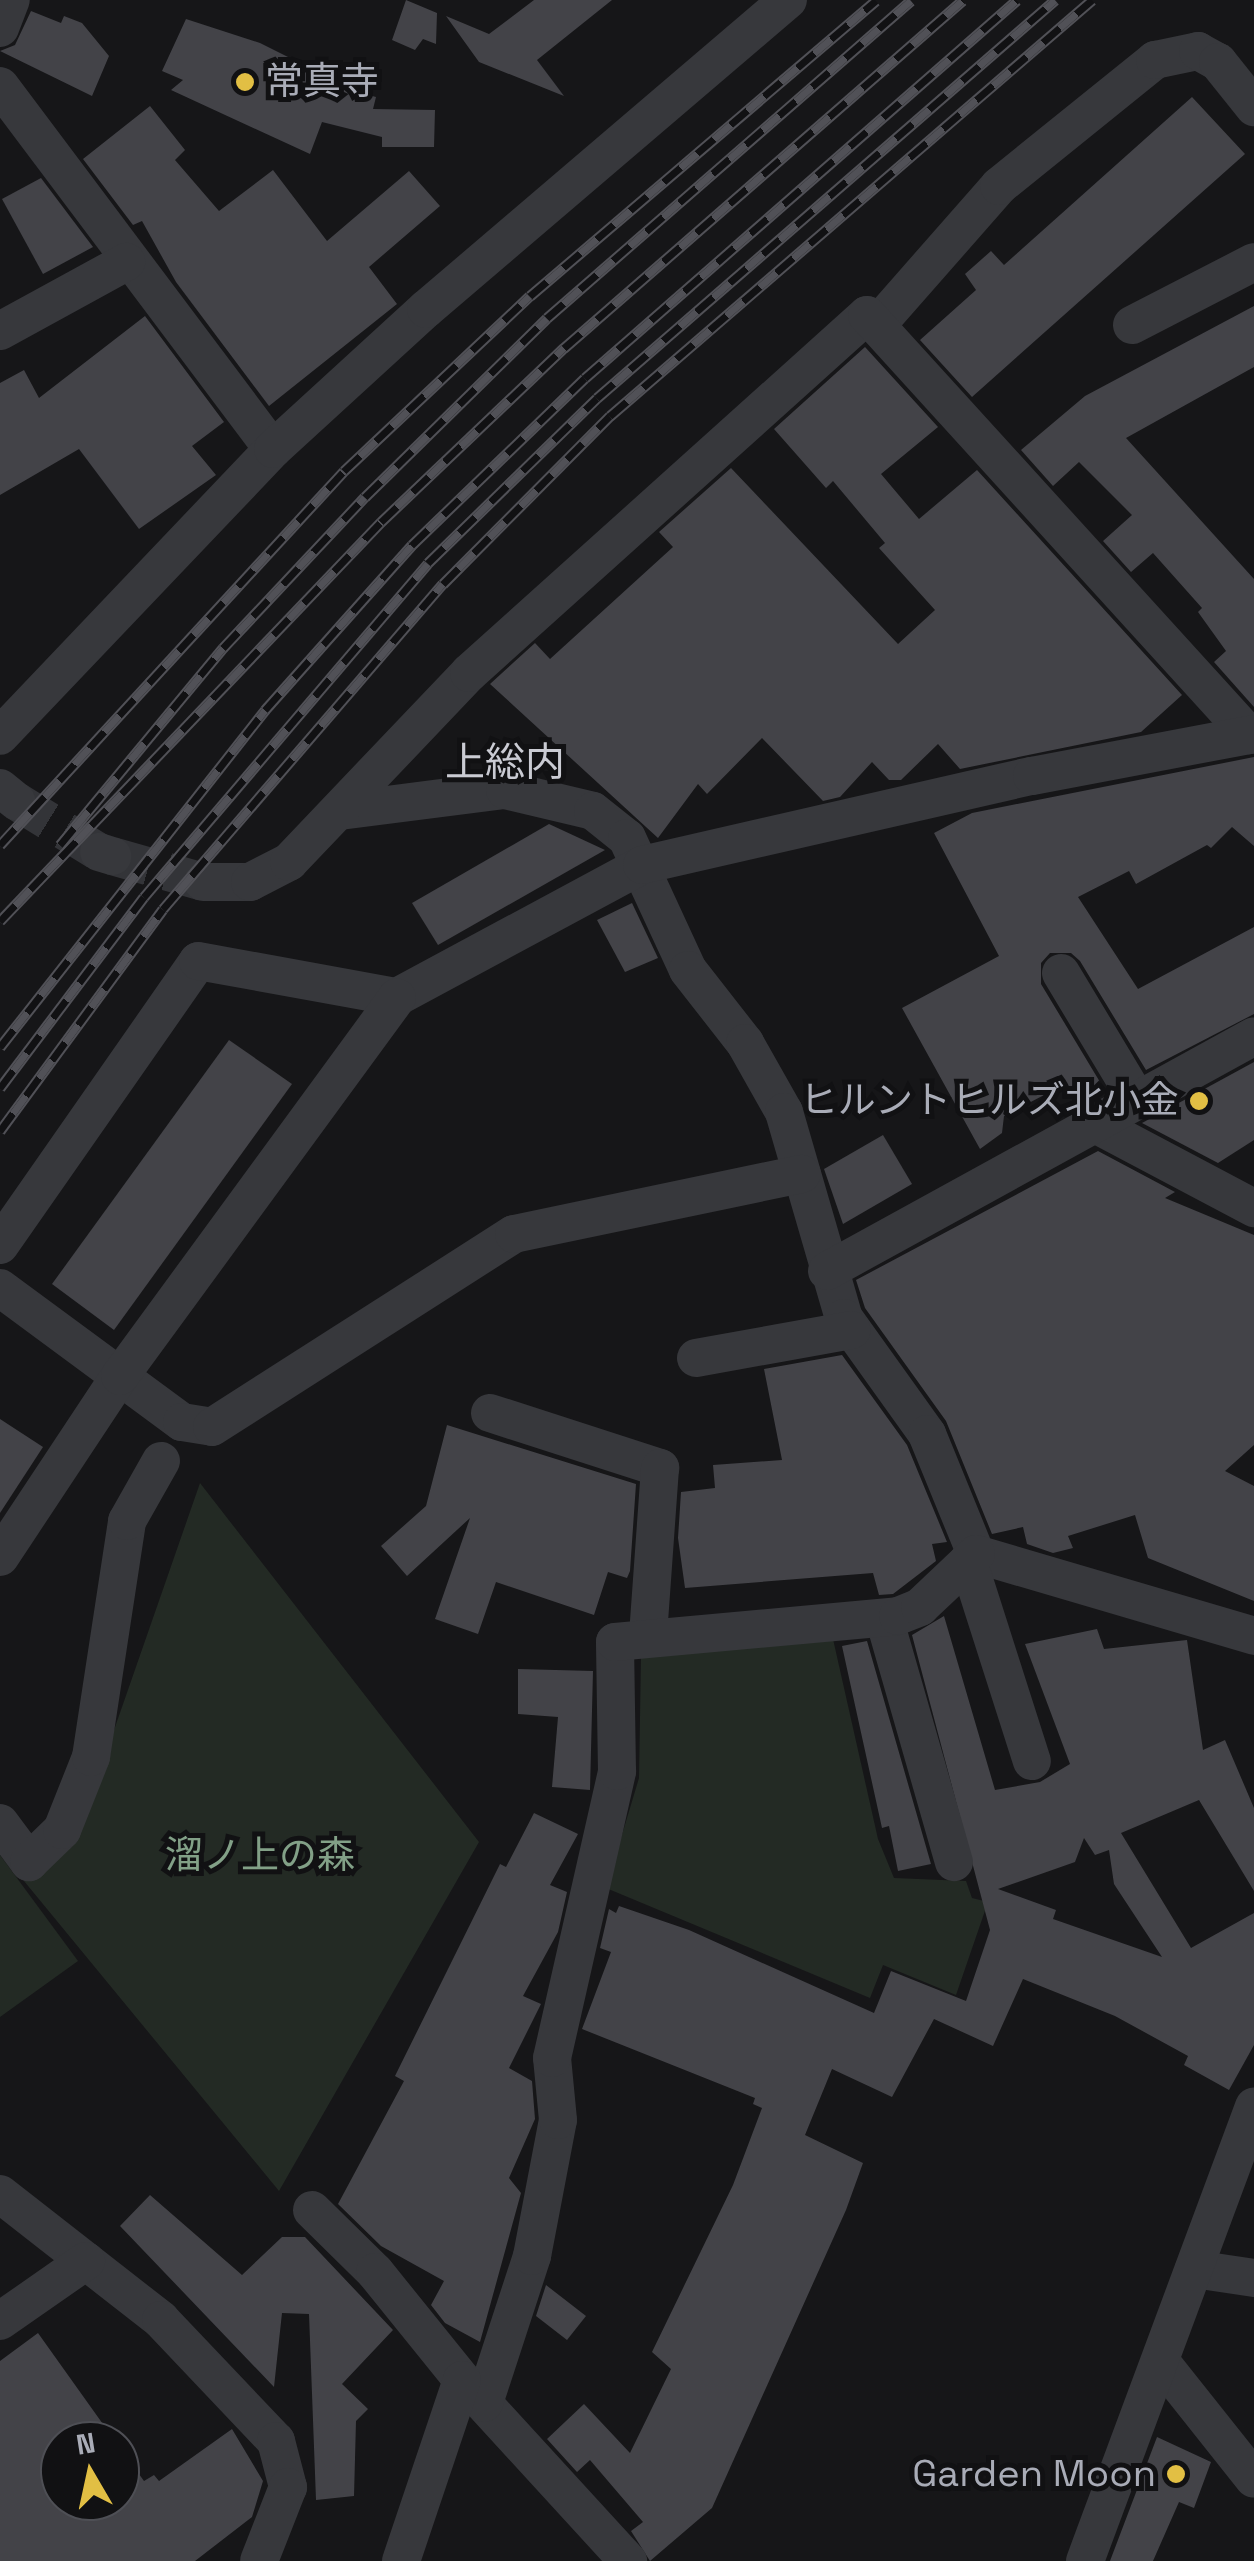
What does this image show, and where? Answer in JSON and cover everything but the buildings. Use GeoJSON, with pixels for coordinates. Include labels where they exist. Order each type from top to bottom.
{"type":"FeatureCollection","features":[{"type":"Feature","properties":{"kind":"street"},"geometry":{"type":"LineString","coordinates":[[0,28],[11,0]]}},
{"type":"Feature","properties":{"kind":"street"},"geometry":{"type":"LineString","coordinates":[[0,736],[273,449],[426,309],[788,0]]}},
{"type":"Feature","properties":{"kind":"street"},"geometry":{"type":"LineString","coordinates":[[877,325],[999,186],[1155,60],[1198,51],[1218,62],[1254,107]]}},
{"type":"Feature","properties":{"kind":"street"},"geometry":{"type":"LineString","coordinates":[[0,86],[126,262],[273,449]]}},
{"type":"Feature","properties":{"kind":"street"},"geometry":{"type":"LineString","coordinates":[[0,331],[126,262]]}},
{"type":"Feature","properties":{"kind":"street"},"geometry":{"type":"LineString","coordinates":[[1132,325],[1254,262]]}},
{"type":"Feature","properties":{"kind":"street"},"geometry":{"type":"LineString","coordinates":[[203,882],[250,882],[290,862],[420,723],[586,565],[867,315],[1251,734]]}},
{"type":"Feature","properties":{"kind":"street"},"geometry":{"type":"LineString","coordinates":[[0,1556],[120,1376],[397,997],[642,865],[1032,776],[1251,734]]}},
{"type":"Feature","properties":{"kind":"street"},"geometry":{"type":"LineString","coordinates":[[340,811],[472,790],[555,798],[593,811],[627,838],[688,970],[767,1077],[802,1174],[826,1271],[852,1330],[926,1434],[972,1558],[1032,1761]]}},
{"type":"Feature","properties":{"kind":"street"},"geometry":{"type":"LineString","coordinates":[[0,1246],[198,961],[397,997]]}},
{"type":"Feature","properties":{"kind":"street"},"geometry":{"type":"LineString","coordinates":[[1061,973],[1138,1101]]}},
{"type":"Feature","properties":{"kind":"street"},"geometry":{"type":"LineString","coordinates":[[826,1271],[1254,1036]]}},
{"type":"Feature","properties":{"kind":"street"},"geometry":{"type":"LineString","coordinates":[[1097,1124],[1248,1195]]}},
{"type":"Feature","properties":{"kind":"street"},"geometry":{"type":"LineString","coordinates":[[0,1288],[182,1422],[212,1428],[514,1234],[802,1174]]}},
{"type":"Feature","properties":{"kind":"street"},"geometry":{"type":"LineString","coordinates":[[696,1358],[852,1330]]}},
{"type":"Feature","properties":{"kind":"street"},"geometry":{"type":"LineString","coordinates":[[490,1413],[660,1468],[648,1636]]}},
{"type":"Feature","properties":{"kind":"street"},"geometry":{"type":"LineString","coordinates":[[0,1823],[29,1862],[62,1830],[91,1757],[127,1521],[162,1461]]}},
{"type":"Feature","properties":{"kind":"street"},"geometry":{"type":"LineString","coordinates":[[401,2561],[532,2256],[558,2120],[552,2058],[617,1771],[615,1642],[648,1636],[884,1618],[920,1607],[972,1558]]}},
{"type":"Feature","properties":{"kind":"street"},"geometry":{"type":"LineString","coordinates":[[972,1558],[1254,1636]]}},
{"type":"Feature","properties":{"kind":"street"},"geometry":{"type":"LineString","coordinates":[[884,1618],[954,1862]]}},
{"type":"Feature","properties":{"kind":"street"},"geometry":{"type":"LineString","coordinates":[[1085,2561],[1254,2106]]}},
{"type":"Feature","properties":{"kind":"street"},"geometry":{"type":"LineString","coordinates":[[0,2194],[214,2369],[276,2441],[288,2487],[259,2561]]}},
{"type":"Feature","properties":{"kind":"street"},"geometry":{"type":"LineString","coordinates":[[312,2210],[375,2272],[473,2391],[628,2561]]}},
{"type":"Feature","properties":{"kind":"street"},"geometry":{"type":"LineString","coordinates":[[0,2322],[86,2261]]}},
{"type":"Feature","properties":{"kind":"street"},"geometry":{"type":"LineString","coordinates":[[1194,2269],[1254,2278]]}},
{"type":"Feature","properties":{"kind":"street"},"geometry":{"type":"LineString","coordinates":[[1161,2362],[1254,2479]]}},
{"type":"Feature","properties":{"kind":"green space","name":"溜ノ上の森"},"geometry":{"type":"Polygon","coordinates":[[[200,1483],[479,1842],[279,2191],[24,1881],[75,1842],[200,1483]]]}},
{"type":"Feature","properties":{"kind":"green space"},"geometry":{"type":"Polygon","coordinates":[[[833,1639],[878,1839],[894,1878],[966,1881],[972,1898],[988,1902],[956,1995],[883,1965],[870,1998],[606,1888],[639,1778],[641,1657],[833,1639]]]}},
{"type":"Feature","properties":{"kind":"green space"},"geometry":{"type":"Polygon","coordinates":[[[0,1855],[78,1961],[0,2017],[0,1855]]]}},
{"type":"Feature","properties":{"kind":"tunnel"},"geometry":{"type":"LineString","coordinates":[[16,801],[99,852]]}},
{"type":"Feature","properties":{"kind":"tunnel"},"geometry":{"type":"LineString","coordinates":[[112,856],[203,882]]}},
{"type":"Feature","properties":{"kind":"railway"},"geometry":{"type":"LineString","coordinates":[[0,845],[344,471],[530,296],[876,0]]}},
{"type":"Feature","properties":{"kind":"railway"},"geometry":{"type":"LineString","coordinates":[[60,845],[223,648],[365,497],[547,318],[911,0]]}},
{"type":"Feature","properties":{"kind":"railway"},"geometry":{"type":"LineString","coordinates":[[0,921],[381,522],[564,348],[963,0]]}},
{"type":"Feature","properties":{"kind":"railway"},"geometry":{"type":"LineString","coordinates":[[0,1047],[265,710],[412,545],[585,378],[1017,0]]}},
{"type":"Feature","properties":{"kind":"railway"},"geometry":{"type":"LineString","coordinates":[[0,1088],[144,897],[428,563],[597,398],[1055,0]]}},
{"type":"Feature","properties":{"kind":"railway"},"geometry":{"type":"LineString","coordinates":[[0,1131],[163,909],[443,584],[610,416],[1092,0]]}},
{"type":"Feature","properties":{"kind":"place","name":"常真寺"},"geometry":{"type":"Point","coordinates":[245,82]}},
{"type":"Feature","properties":{"kind":"place","name":"ヒルントヒルズ北小金"},"geometry":{"type":"Point","coordinates":[1199,1101]}},
{"type":"Feature","properties":{"kind":"place","name":"Garden Moon"},"geometry":{"type":"Point","coordinates":[1176,2474]}},
{"type":"Feature","properties":{"kind":"district","name":"上総内"},"geometry":{"type":"Point","coordinates":[505,763]}}]}
